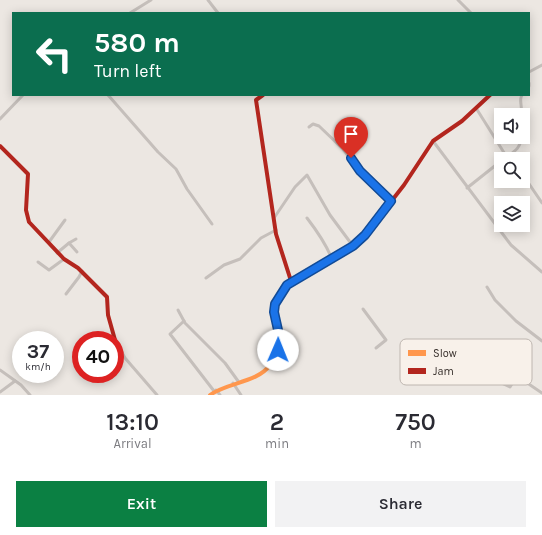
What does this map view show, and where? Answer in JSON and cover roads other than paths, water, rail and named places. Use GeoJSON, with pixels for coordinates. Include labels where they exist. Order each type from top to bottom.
{"type":"FeatureCollection","features":[{"type":"Feature","properties":{"kind":"street"},"geometry":{"type":"LineString","coordinates":[[132,12],[151,0]]}},
{"type":"Feature","properties":{"kind":"street"},"geometry":{"type":"LineString","coordinates":[[208,0],[217,12]]}},
{"type":"Feature","properties":{"kind":"street"},"geometry":{"type":"LineString","coordinates":[[458,0],[470,12]]}},
{"type":"Feature","properties":{"kind":"street"},"geometry":{"type":"LineString","coordinates":[[530,71],[542,65]]}},
{"type":"Feature","properties":{"kind":"street"},"geometry":{"type":"LineString","coordinates":[[0,119],[10,111],[22,96]]}},
{"type":"Feature","properties":{"kind":"street"},"geometry":{"type":"LineString","coordinates":[[109,96],[158,152],[177,170],[187,189],[212,224]]}},
{"type":"Feature","properties":{"kind":"street"},"geometry":{"type":"LineString","coordinates":[[261,96],[256,100],[274,218],[291,281]]}},
{"type":"Feature","properties":{"kind":"street"},"geometry":{"type":"LineString","coordinates":[[210,395],[215,390],[262,374],[269,368],[274,361],[278,350],[274,312],[275,304],[291,281],[353,246],[365,235],[433,141],[462,121],[489,96]]}},
{"type":"Feature","properties":{"kind":"street"},"geometry":{"type":"LineString","coordinates":[[522,96],[520,99],[522,108]]}},
{"type":"Feature","properties":{"kind":"street"},"geometry":{"type":"LineString","coordinates":[[476,108],[502,152]]}},
{"type":"Feature","properties":{"kind":"street"},"geometry":{"type":"LineString","coordinates":[[309,127],[313,124],[319,126],[343,149],[360,171],[391,201]]}},
{"type":"Feature","properties":{"kind":"street"},"geometry":{"type":"LineString","coordinates":[[433,141],[511,245],[542,272]]}},
{"type":"Feature","properties":{"kind":"street"},"geometry":{"type":"LineString","coordinates":[[514,152],[520,144]]}},
{"type":"Feature","properties":{"kind":"street"},"geometry":{"type":"LineString","coordinates":[[0,146],[27,170],[26,210],[29,222],[64,259],[82,271],[107,297],[108,315],[112,331]]}},
{"type":"Feature","properties":{"kind":"street"},"geometry":{"type":"LineString","coordinates":[[467,188],[494,167]]}},
{"type":"Feature","properties":{"kind":"street"},"geometry":{"type":"LineString","coordinates":[[274,218],[295,187],[307,175],[330,216],[353,246]]}},
{"type":"Feature","properties":{"kind":"street"},"geometry":{"type":"LineString","coordinates":[[530,185],[542,203]]}},
{"type":"Feature","properties":{"kind":"street"},"geometry":{"type":"LineString","coordinates":[[307,218],[315,231],[324,240],[332,259]]}},
{"type":"Feature","properties":{"kind":"street"},"geometry":{"type":"LineString","coordinates":[[49,242],[65,220]]}},
{"type":"Feature","properties":{"kind":"street"},"geometry":{"type":"LineString","coordinates":[[206,278],[224,265],[240,259],[261,238],[276,230]]}},
{"type":"Feature","properties":{"kind":"street"},"geometry":{"type":"LineString","coordinates":[[57,252],[76,239]]}},
{"type":"Feature","properties":{"kind":"street"},"geometry":{"type":"LineString","coordinates":[[69,243],[77,252]]}},
{"type":"Feature","properties":{"kind":"street"},"geometry":{"type":"LineString","coordinates":[[38,262],[49,270],[64,259]]}},
{"type":"Feature","properties":{"kind":"street"},"geometry":{"type":"LineString","coordinates":[[66,294],[79,278],[82,271]]}},
{"type":"Feature","properties":{"kind":"street"},"geometry":{"type":"LineString","coordinates":[[487,287],[500,306],[516,321],[542,341]]}},
{"type":"Feature","properties":{"kind":"street"},"geometry":{"type":"LineString","coordinates":[[363,309],[386,340],[376,348]]}},
{"type":"Feature","properties":{"kind":"street"},"geometry":{"type":"LineString","coordinates":[[178,310],[184,321],[225,363],[241,395]]}},
{"type":"Feature","properties":{"kind":"street"},"geometry":{"type":"LineString","coordinates":[[184,321],[170,334],[220,395]]}},
{"type":"Feature","properties":{"kind":"street"},"geometry":{"type":"LineString","coordinates":[[124,356],[157,395]]}},
{"type":"Feature","properties":{"kind":"street"},"geometry":{"type":"LineString","coordinates":[[0,370],[12,379]]}},
{"type":"Feature","properties":{"kind":"street"},"geometry":{"type":"LineString","coordinates":[[0,392],[12,383]]}},
{"type":"Feature","properties":{"kind":"street"},"geometry":{"type":"LineString","coordinates":[[17,383],[30,395]]}},
{"type":"Feature","properties":{"kind":"street"},"geometry":{"type":"LineString","coordinates":[[530,385],[542,393]]}}]}
